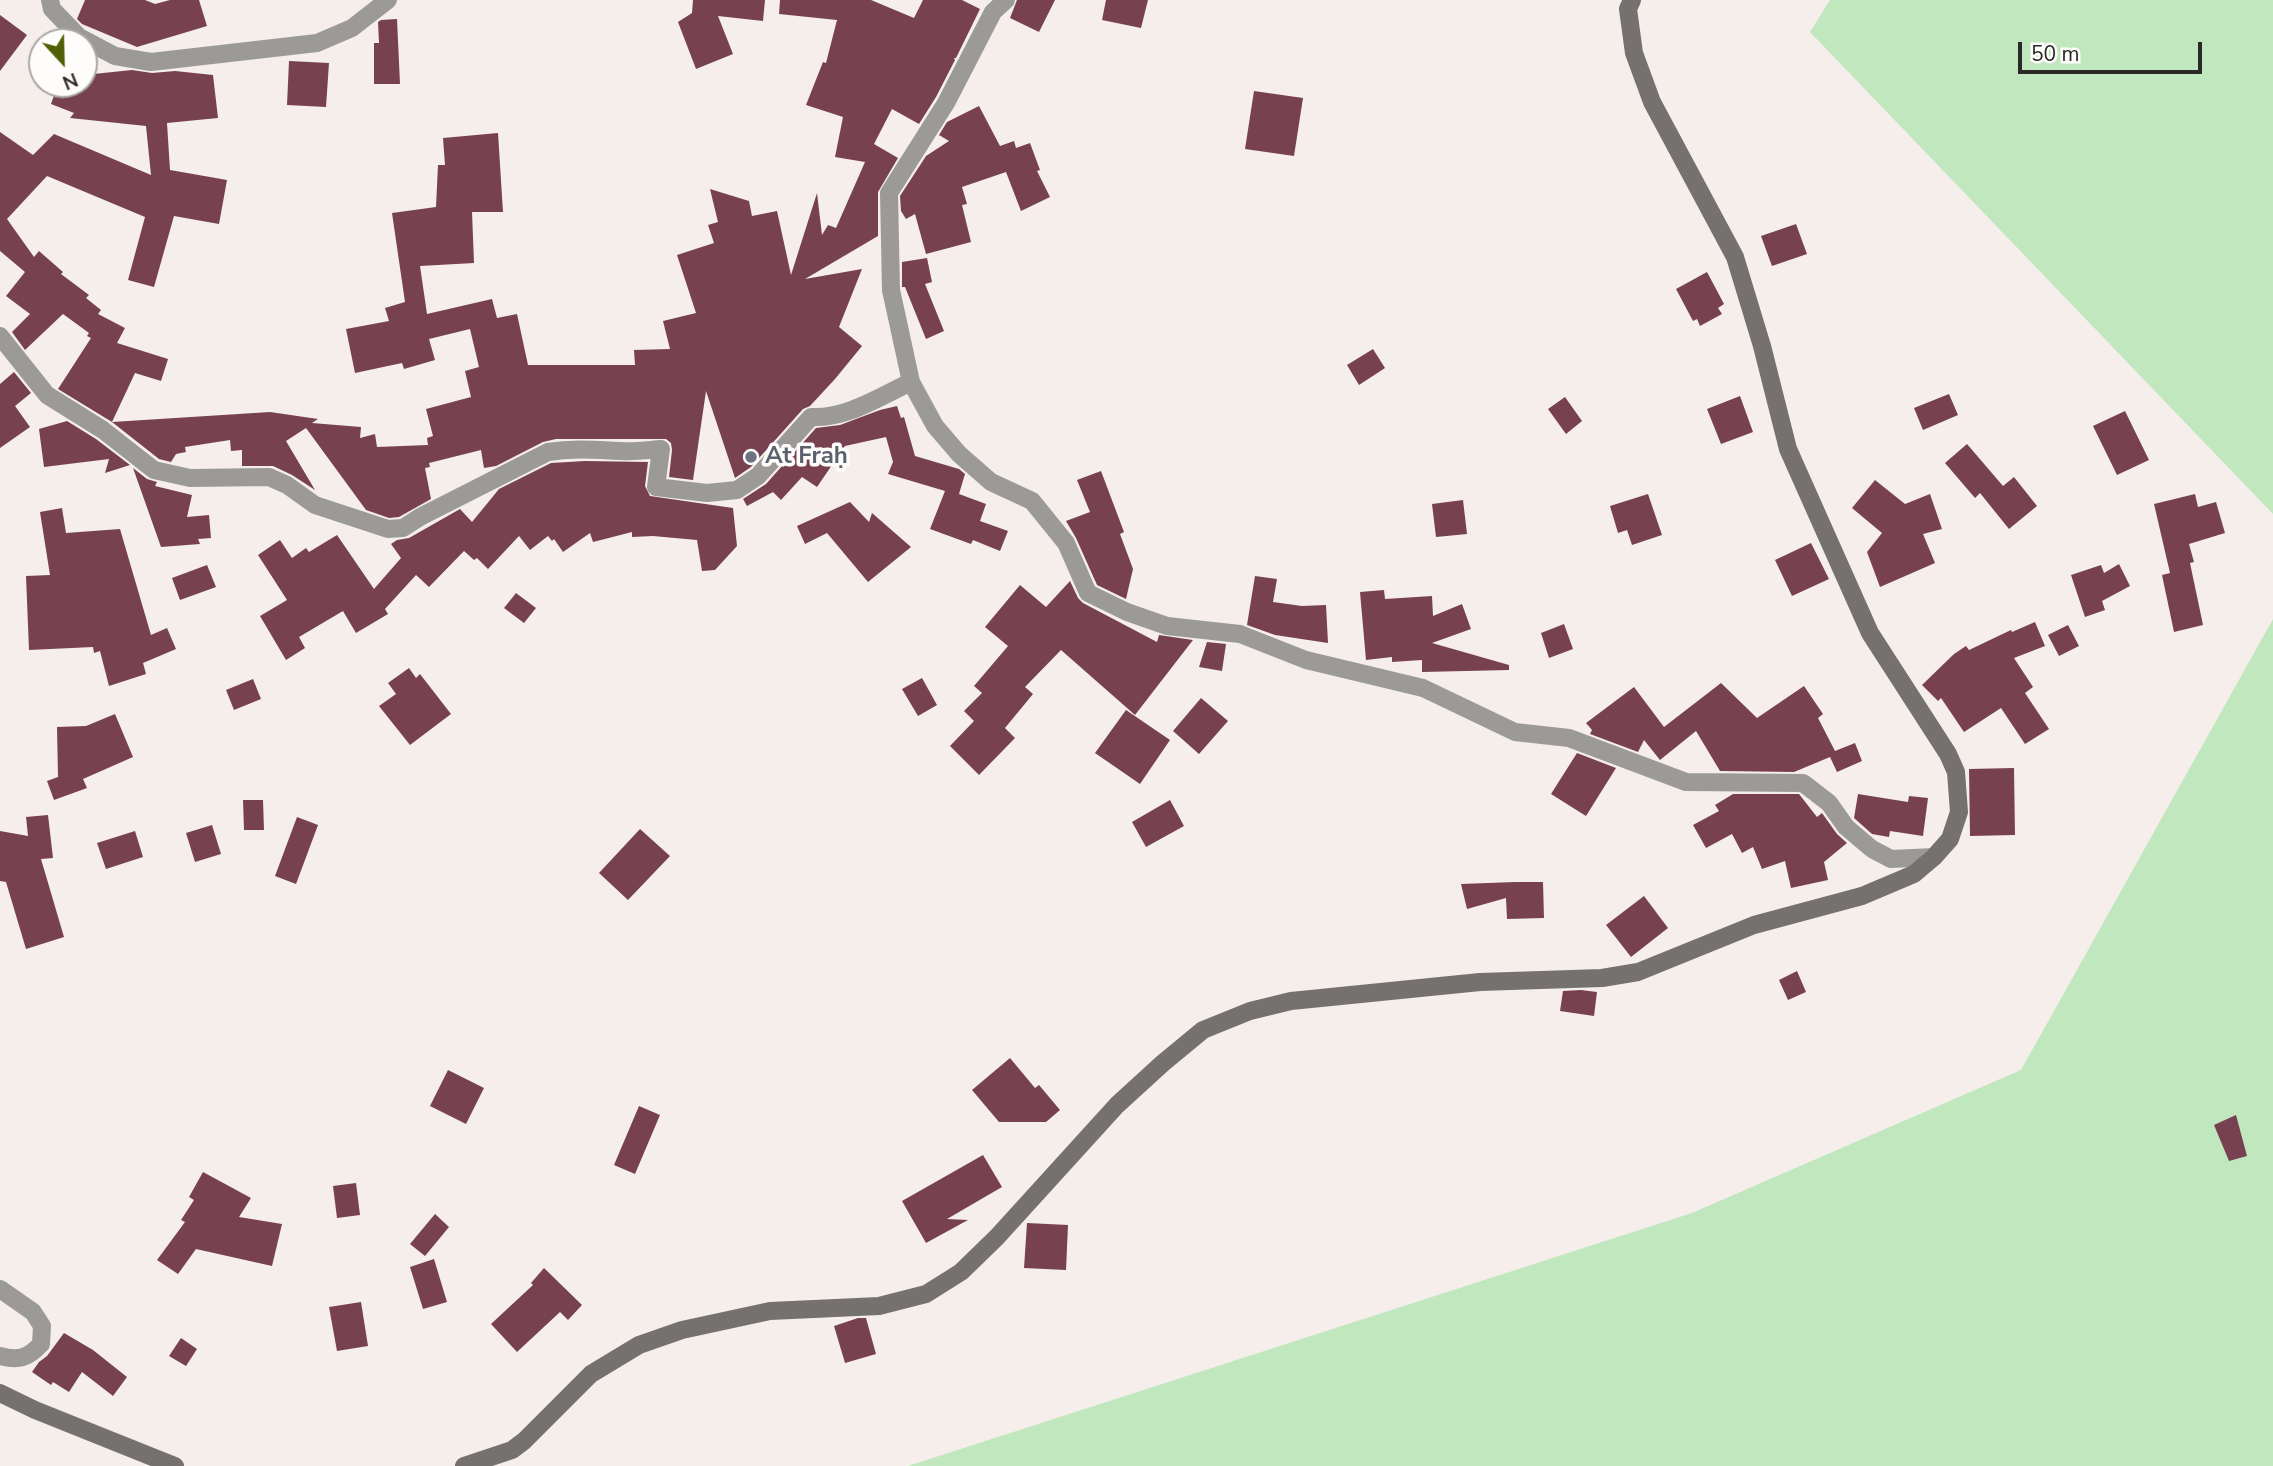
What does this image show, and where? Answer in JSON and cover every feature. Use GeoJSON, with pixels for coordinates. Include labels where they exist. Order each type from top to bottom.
{"type":"FeatureCollection","features":[{"type":"Feature","properties":{"kind":"main road"},"geometry":{"type":"LineString","coordinates":[[464,1466],[512,1450],[592,1374],[639,1345],[682,1330],[771,1311],[880,1306],[926,1294],[961,1272],[998,1237],[1117,1105],[1203,1030],[1250,1011],[1291,1001],[1493,981],[1602,978],[1638,972],[1755,925],[1862,896],[1914,874],[1950,839],[1959,812],[1956,772],[1948,754],[1870,634],[1788,449],[1762,346],[1735,257],[1652,102],[1634,53],[1628,9],[1632,0]]}},
{"type":"Feature","properties":{"kind":"main road"},"geometry":{"type":"LineString","coordinates":[[0,1393],[35,1410],[175,1466]]}},
{"type":"Feature","properties":{"kind":"street"},"geometry":{"type":"LineString","coordinates":[[50,0],[52,9],[79,37],[115,56],[151,62],[317,43],[352,28],[388,0]]}},
{"type":"Feature","properties":{"kind":"street"},"geometry":{"type":"LineString","coordinates":[[1006,0],[993,12],[946,103],[889,193],[891,290],[911,382],[935,426],[960,454],[991,482],[1032,501],[1066,542],[1088,593],[1127,612],[1167,626],[1240,634],[1306,660],[1423,688],[1515,732],[1569,738],[1686,782],[1803,783],[1829,803],[1846,827],[1872,849],[1892,859],[1934,857]]}},
{"type":"Feature","properties":{"kind":"street"},"geometry":{"type":"LineString","coordinates":[[0,336],[47,395],[103,430],[154,470],[190,478],[270,477],[287,485],[315,505],[388,529],[403,528],[548,452],[561,450],[661,449],[656,487],[708,493],[737,490],[758,475],[811,417],[829,418],[841,414],[911,382]]}},
{"type":"Feature","properties":{"kind":"street"},"geometry":{"type":"LineString","coordinates":[[0,1289],[33,1312],[42,1326],[41,1344],[29,1357],[15,1360],[0,1356]]}},
{"type":"Feature","properties":{"kind":"green space"},"geometry":{"type":"Polygon","coordinates":[[[1830,0],[2273,0],[2273,514],[1810,32],[1830,0]]]}},
{"type":"Feature","properties":{"kind":"green space"},"geometry":{"type":"Polygon","coordinates":[[[2273,619],[2273,1466],[908,1466],[1692,1213],[2021,1070],[2273,619]]]}},
{"type":"Feature","properties":{"kind":"building"},"geometry":{"type":"Polygon","coordinates":[[[85,0],[145,0],[155,4],[170,0],[199,0],[207,26],[137,47],[98,31],[98,28],[82,24],[77,19],[85,0]]]}},
{"type":"Feature","properties":{"kind":"building"},"geometry":{"type":"Polygon","coordinates":[[[693,0],[765,0],[763,21],[718,16],[733,54],[696,69],[678,22],[692,13],[693,0]]]}},
{"type":"Feature","properties":{"kind":"building"},"geometry":{"type":"Polygon","coordinates":[[[780,0],[871,0],[914,18],[923,0],[962,0],[980,9],[936,97],[919,124],[892,109],[874,144],[898,158],[878,192],[878,236],[805,279],[862,269],[839,327],[862,346],[810,406],[803,409],[751,467],[735,478],[706,391],[693,480],[669,477],[672,450],[671,443],[666,439],[556,439],[543,442],[496,466],[484,468],[481,450],[429,463],[430,467],[425,468],[431,499],[399,517],[389,518],[366,510],[306,428],[286,441],[315,490],[273,466],[242,466],[242,450],[231,451],[230,440],[185,447],[186,452],[176,454],[171,462],[159,459],[112,422],[270,412],[318,419],[312,423],[361,427],[360,438],[375,434],[377,447],[428,445],[427,438],[433,436],[426,409],[471,397],[465,371],[479,367],[470,329],[429,339],[435,360],[404,369],[402,363],[355,373],[346,329],[389,321],[385,308],[405,302],[392,213],[436,207],[438,165],[445,165],[443,138],[498,133],[503,212],[472,212],[474,263],[420,266],[427,314],[492,299],[497,318],[517,314],[528,365],[635,365],[634,350],[670,349],[663,321],[696,313],[677,255],[714,243],[708,225],[718,222],[710,189],[749,201],[752,216],[777,211],[791,275],[817,193],[822,235],[828,225],[836,228],[865,162],[835,157],[843,117],[806,105],[823,62],[826,63],[837,20],[779,14],[780,0]]]}},
{"type":"Feature","properties":{"kind":"building"},"geometry":{"type":"Polygon","coordinates":[[[1017,0],[1055,0],[1039,32],[1010,18],[1017,0]]]}},
{"type":"Feature","properties":{"kind":"building"},"geometry":{"type":"Polygon","coordinates":[[[1106,0],[1148,0],[1141,28],[1102,20],[1106,0]]]}},
{"type":"Feature","properties":{"kind":"building"},"geometry":{"type":"Polygon","coordinates":[[[0,15],[27,35],[0,71],[0,15]]]}},
{"type":"Feature","properties":{"kind":"building"},"geometry":{"type":"Polygon","coordinates":[[[397,19],[400,84],[374,84],[374,43],[379,43],[378,22],[397,19]]]}},
{"type":"Feature","properties":{"kind":"building"},"geometry":{"type":"Polygon","coordinates":[[[289,61],[329,63],[326,107],[287,105],[289,61]]]}},
{"type":"Feature","properties":{"kind":"building"},"geometry":{"type":"Polygon","coordinates":[[[132,70],[213,75],[218,118],[167,123],[170,170],[227,180],[219,224],[174,216],[154,287],[128,280],[145,217],[47,176],[7,219],[34,257],[39,251],[63,272],[61,274],[89,295],[86,298],[101,310],[98,314],[125,328],[117,343],[168,359],[161,381],[135,373],[112,422],[58,389],[91,338],[87,336],[89,333],[63,314],[25,350],[12,332],[30,314],[6,296],[25,272],[0,251],[0,132],[33,155],[54,134],[151,175],[146,126],[70,118],[74,113],[51,104],[53,98],[98,98],[98,74],[132,70]]]}},
{"type":"Feature","properties":{"kind":"building"},"geometry":{"type":"Polygon","coordinates":[[[1254,91],[1303,98],[1294,156],[1245,149],[1254,91]]]}},
{"type":"Feature","properties":{"kind":"building"},"geometry":{"type":"Polygon","coordinates":[[[979,106],[1000,146],[1014,141],[1016,148],[1030,143],[1040,170],[1037,171],[1050,197],[1021,211],[1006,172],[962,187],[967,204],[962,205],[971,242],[926,254],[915,214],[906,219],[901,211],[900,196],[926,156],[949,141],[939,135],[947,122],[979,106]]]}},
{"type":"Feature","properties":{"kind":"building"},"geometry":{"type":"Polygon","coordinates":[[[1796,224],[1807,254],[1772,266],[1761,236],[1796,224]]]}},
{"type":"Feature","properties":{"kind":"building"},"geometry":{"type":"Polygon","coordinates":[[[927,258],[932,282],[925,284],[944,331],[926,339],[905,287],[902,287],[902,262],[927,258]]]}},
{"type":"Feature","properties":{"kind":"building"},"geometry":{"type":"Polygon","coordinates":[[[1707,272],[1724,304],[1718,308],[1722,314],[1700,326],[1697,319],[1693,321],[1676,289],[1707,272]]]}},
{"type":"Feature","properties":{"kind":"building"},"geometry":{"type":"Polygon","coordinates":[[[1373,349],[1385,368],[1359,385],[1347,365],[1373,349]]]}},
{"type":"Feature","properties":{"kind":"building"},"geometry":{"type":"Polygon","coordinates":[[[14,372],[31,393],[15,406],[30,427],[0,448],[0,384],[14,372]]]}},
{"type":"Feature","properties":{"kind":"building"},"geometry":{"type":"Polygon","coordinates":[[[1949,394],[1958,415],[1923,430],[1914,408],[1949,394]]]}},
{"type":"Feature","properties":{"kind":"building"},"geometry":{"type":"Polygon","coordinates":[[[1740,396],[1753,432],[1721,444],[1707,409],[1740,396]]]}},
{"type":"Feature","properties":{"kind":"building"},"geometry":{"type":"Polygon","coordinates":[[[1565,397],[1582,421],[1566,434],[1548,409],[1565,397]]]}},
{"type":"Feature","properties":{"kind":"building"},"geometry":{"type":"Polygon","coordinates":[[[897,406],[901,418],[904,417],[915,456],[959,469],[965,474],[959,494],[986,504],[980,521],[1008,531],[1000,551],[973,540],[971,544],[930,529],[945,491],[888,474],[893,462],[886,437],[845,446],[817,487],[802,477],[781,500],[773,492],[747,506],[743,499],[766,484],[816,428],[840,425],[897,406]]]}},
{"type":"Feature","properties":{"kind":"building"},"geometry":{"type":"Polygon","coordinates":[[[2125,411],[2149,460],[2117,475],[2093,426],[2125,411]]]}},
{"type":"Feature","properties":{"kind":"building"},"geometry":{"type":"Polygon","coordinates":[[[67,421],[130,465],[105,473],[109,459],[44,467],[39,429],[67,421]]]}},
{"type":"Feature","properties":{"kind":"building"},"geometry":{"type":"Polygon","coordinates":[[[1967,444],[2003,486],[2014,477],[2037,506],[2009,529],[1980,493],[1975,498],[1945,463],[1967,444]]]}},
{"type":"Feature","properties":{"kind":"building"},"geometry":{"type":"Polygon","coordinates":[[[648,462],[645,486],[650,496],[733,508],[737,546],[715,570],[702,571],[697,540],[632,537],[632,532],[593,542],[590,533],[563,552],[554,539],[552,541],[548,536],[530,550],[519,536],[488,569],[477,558],[474,560],[464,551],[429,587],[416,575],[385,609],[388,614],[356,633],[343,611],[299,637],[305,648],[286,660],[260,616],[287,600],[258,555],[280,540],[292,558],[306,548],[309,552],[337,535],[374,589],[401,558],[391,544],[397,540],[409,538],[460,509],[472,522],[499,489],[551,463],[648,462]]]}},
{"type":"Feature","properties":{"kind":"building"},"geometry":{"type":"Polygon","coordinates":[[[133,468],[147,479],[157,482],[155,486],[192,495],[187,517],[209,515],[211,538],[198,539],[200,544],[161,547],[133,468]]]}},
{"type":"Feature","properties":{"kind":"building"},"geometry":{"type":"Polygon","coordinates":[[[1101,471],[1124,532],[1120,534],[1133,569],[1126,599],[1097,585],[1066,521],[1090,512],[1077,480],[1101,471]]]}},
{"type":"Feature","properties":{"kind":"building"},"geometry":{"type":"Polygon","coordinates":[[[1875,480],[1905,504],[1930,494],[1942,529],[1923,534],[1935,563],[1880,587],[1867,552],[1882,533],[1852,508],[1875,480]]]}},
{"type":"Feature","properties":{"kind":"building"},"geometry":{"type":"Polygon","coordinates":[[[1648,494],[1662,535],[1632,545],[1627,530],[1618,533],[1610,506],[1648,494]]]}},
{"type":"Feature","properties":{"kind":"building"},"geometry":{"type":"Polygon","coordinates":[[[2195,494],[2198,507],[2216,502],[2225,533],[2189,544],[2194,562],[2190,563],[2203,625],[2174,632],[2162,575],[2170,573],[2154,504],[2195,494]]]}},
{"type":"Feature","properties":{"kind":"building"},"geometry":{"type":"Polygon","coordinates":[[[1463,500],[1467,534],[1436,537],[1432,504],[1463,500]]]}},
{"type":"Feature","properties":{"kind":"building"},"geometry":{"type":"Polygon","coordinates":[[[850,502],[869,522],[872,513],[911,547],[868,582],[827,533],[805,544],[797,526],[850,502]]]}},
{"type":"Feature","properties":{"kind":"building"},"geometry":{"type":"Polygon","coordinates":[[[62,508],[66,533],[120,529],[151,635],[167,628],[176,649],[143,663],[146,674],[109,686],[100,651],[94,653],[93,647],[29,650],[26,576],[50,575],[40,512],[62,508]]]}},
{"type":"Feature","properties":{"kind":"building"},"geometry":{"type":"Polygon","coordinates":[[[1811,543],[1829,579],[1792,596],[1775,560],[1811,543]]]}},
{"type":"Feature","properties":{"kind":"building"},"geometry":{"type":"Polygon","coordinates":[[[2119,564],[2130,586],[2102,601],[2105,610],[2085,617],[2071,575],[2101,565],[2104,573],[2119,564]]]}},
{"type":"Feature","properties":{"kind":"building"},"geometry":{"type":"Polygon","coordinates":[[[207,565],[216,587],[180,600],[172,578],[207,565]]]}},
{"type":"Feature","properties":{"kind":"building"},"geometry":{"type":"Polygon","coordinates":[[[1255,576],[1277,579],[1273,602],[1302,606],[1326,605],[1328,643],[1275,635],[1247,625],[1255,576]]]}},
{"type":"Feature","properties":{"kind":"building"},"geometry":{"type":"Polygon","coordinates":[[[1070,581],[1083,603],[1157,642],[1159,635],[1193,640],[1135,715],[1061,650],[1025,687],[1033,694],[1005,728],[1015,738],[979,775],[950,746],[974,721],[964,711],[982,693],[974,686],[1008,646],[985,627],[1020,585],[1046,607],[1070,581]]]}},
{"type":"Feature","properties":{"kind":"building"},"geometry":{"type":"Polygon","coordinates":[[[1384,590],[1385,599],[1432,596],[1433,616],[1462,604],[1471,629],[1432,643],[1509,665],[1509,670],[1422,672],[1422,660],[1392,662],[1392,657],[1366,660],[1360,592],[1384,590]]]}},
{"type":"Feature","properties":{"kind":"building"},"geometry":{"type":"Polygon","coordinates":[[[516,593],[536,608],[524,623],[504,608],[516,593]]]}},
{"type":"Feature","properties":{"kind":"building"},"geometry":{"type":"Polygon","coordinates":[[[2035,622],[2045,646],[2014,658],[2033,687],[2025,693],[2049,729],[2025,744],[2001,708],[1964,732],[1941,698],[1938,701],[1922,685],[1966,646],[1969,650],[2035,622]]]}},
{"type":"Feature","properties":{"kind":"building"},"geometry":{"type":"Polygon","coordinates":[[[1564,624],[1573,649],[1549,658],[1541,633],[1564,624]]]}},
{"type":"Feature","properties":{"kind":"building"},"geometry":{"type":"Polygon","coordinates":[[[2068,625],[2079,646],[2059,656],[2048,635],[2068,625]]]}},
{"type":"Feature","properties":{"kind":"building"},"geometry":{"type":"Polygon","coordinates":[[[1207,642],[1226,644],[1222,671],[1199,667],[1207,642]]]}},
{"type":"Feature","properties":{"kind":"building"},"geometry":{"type":"Polygon","coordinates":[[[409,668],[416,678],[420,674],[451,714],[410,745],[379,706],[396,694],[388,683],[409,668]]]}},
{"type":"Feature","properties":{"kind":"building"},"geometry":{"type":"Polygon","coordinates":[[[922,678],[937,705],[918,716],[902,689],[922,678]]]}},
{"type":"Feature","properties":{"kind":"building"},"geometry":{"type":"Polygon","coordinates":[[[253,679],[261,699],[234,710],[226,690],[253,679]]]}},
{"type":"Feature","properties":{"kind":"building"},"geometry":{"type":"Polygon","coordinates":[[[1721,683],[1757,718],[1804,686],[1823,714],[1818,718],[1835,751],[1855,743],[1862,761],[1837,772],[1830,757],[1794,772],[1720,771],[1696,731],[1660,760],[1644,740],[1638,752],[1590,734],[1592,730],[1586,723],[1634,687],[1664,727],[1721,683]]]}},
{"type":"Feature","properties":{"kind":"building"},"geometry":{"type":"Polygon","coordinates":[[[1201,698],[1228,721],[1199,754],[1173,731],[1201,698]]]}},
{"type":"Feature","properties":{"kind":"building"},"geometry":{"type":"Polygon","coordinates":[[[1126,710],[1170,740],[1140,784],[1095,753],[1126,710]]]}},
{"type":"Feature","properties":{"kind":"building"},"geometry":{"type":"Polygon","coordinates":[[[115,714],[133,757],[83,779],[87,788],[54,800],[47,781],[58,777],[57,727],[86,726],[115,714]]]}},
{"type":"Feature","properties":{"kind":"building"},"geometry":{"type":"Polygon","coordinates":[[[1577,753],[1616,768],[1586,816],[1551,794],[1577,753]]]}},
{"type":"Feature","properties":{"kind":"building"},"geometry":{"type":"Polygon","coordinates":[[[2014,768],[2015,835],[1970,836],[1969,769],[2014,768]]]}},
{"type":"Feature","properties":{"kind":"building"},"geometry":{"type":"Polygon","coordinates":[[[1733,794],[1799,794],[1817,817],[1822,813],[1847,843],[1824,862],[1828,880],[1791,888],[1785,861],[1762,869],[1753,847],[1742,853],[1732,834],[1706,848],[1693,825],[1719,811],[1715,805],[1733,794]]]}},
{"type":"Feature","properties":{"kind":"building"},"geometry":{"type":"Polygon","coordinates":[[[1858,794],[1908,802],[1909,796],[1928,798],[1923,836],[1890,831],[1889,837],[1872,834],[1854,818],[1858,794]]]}},
{"type":"Feature","properties":{"kind":"building"},"geometry":{"type":"Polygon","coordinates":[[[243,800],[263,800],[264,830],[244,830],[243,800]]]}},
{"type":"Feature","properties":{"kind":"building"},"geometry":{"type":"Polygon","coordinates":[[[1170,800],[1184,826],[1146,847],[1132,822],[1170,800]]]}},
{"type":"Feature","properties":{"kind":"building"},"geometry":{"type":"Polygon","coordinates":[[[48,815],[53,858],[41,859],[64,937],[26,949],[6,882],[0,881],[0,831],[28,836],[26,817],[48,815]]]}},
{"type":"Feature","properties":{"kind":"building"},"geometry":{"type":"Polygon","coordinates":[[[297,817],[318,825],[296,884],[275,876],[297,817]]]}},
{"type":"Feature","properties":{"kind":"building"},"geometry":{"type":"Polygon","coordinates":[[[212,825],[221,854],[195,862],[186,833],[212,825]]]}},
{"type":"Feature","properties":{"kind":"building"},"geometry":{"type":"Polygon","coordinates":[[[640,829],[670,856],[628,900],[599,873],[640,829]]]}},
{"type":"Feature","properties":{"kind":"building"},"geometry":{"type":"Polygon","coordinates":[[[135,831],[143,857],[106,869],[97,843],[135,831]]]}},
{"type":"Feature","properties":{"kind":"building"},"geometry":{"type":"Polygon","coordinates":[[[1543,882],[1544,918],[1507,919],[1506,898],[1467,909],[1461,884],[1543,882]]]}},
{"type":"Feature","properties":{"kind":"building"},"geometry":{"type":"Polygon","coordinates":[[[1644,896],[1668,928],[1631,957],[1606,925],[1644,896]]]}},
{"type":"Feature","properties":{"kind":"building"},"geometry":{"type":"Polygon","coordinates":[[[1797,971],[1806,992],[1788,1000],[1779,980],[1797,971]]]}},
{"type":"Feature","properties":{"kind":"building"},"geometry":{"type":"Polygon","coordinates":[[[1563,991],[1597,992],[1594,1016],[1560,1011],[1563,991]]]}},
{"type":"Feature","properties":{"kind":"building"},"geometry":{"type":"Polygon","coordinates":[[[1010,1058],[1035,1088],[1039,1085],[1060,1110],[1046,1122],[999,1122],[972,1090],[1010,1058]]]}},
{"type":"Feature","properties":{"kind":"building"},"geometry":{"type":"Polygon","coordinates":[[[448,1070],[484,1088],[466,1124],[430,1106],[448,1070]]]}},
{"type":"Feature","properties":{"kind":"building"},"geometry":{"type":"Polygon","coordinates":[[[639,1106],[660,1115],[635,1174],[614,1165],[639,1106]]]}},
{"type":"Feature","properties":{"kind":"building"},"geometry":{"type":"Polygon","coordinates":[[[2236,1115],[2247,1156],[2229,1161],[2214,1125],[2236,1115]]]}},
{"type":"Feature","properties":{"kind":"building"},"geometry":{"type":"Polygon","coordinates":[[[983,1155],[1002,1187],[947,1219],[968,1220],[926,1243],[902,1201],[983,1155]]]}},
{"type":"Feature","properties":{"kind":"building"},"geometry":{"type":"Polygon","coordinates":[[[203,1172],[251,1198],[239,1217],[282,1224],[272,1266],[196,1249],[178,1274],[157,1260],[185,1222],[181,1220],[194,1200],[189,1197],[203,1172]]]}},
{"type":"Feature","properties":{"kind":"building"},"geometry":{"type":"Polygon","coordinates":[[[356,1183],[360,1215],[337,1218],[333,1186],[356,1183]]]}},
{"type":"Feature","properties":{"kind":"building"},"geometry":{"type":"Polygon","coordinates":[[[435,1214],[449,1227],[425,1256],[410,1244],[435,1214]]]}},
{"type":"Feature","properties":{"kind":"building"},"geometry":{"type":"Polygon","coordinates":[[[1027,1223],[1068,1225],[1066,1270],[1024,1268],[1027,1223]]]}},
{"type":"Feature","properties":{"kind":"building"},"geometry":{"type":"Polygon","coordinates":[[[434,1259],[447,1302],[423,1309],[410,1267],[434,1259]]]}},
{"type":"Feature","properties":{"kind":"building"},"geometry":{"type":"Polygon","coordinates":[[[544,1268],[582,1305],[568,1320],[560,1312],[517,1352],[491,1324],[533,1285],[531,1283],[544,1268]]]}},
{"type":"Feature","properties":{"kind":"building"},"geometry":{"type":"Polygon","coordinates":[[[361,1302],[368,1346],[337,1351],[329,1307],[361,1302]]]}},
{"type":"Feature","properties":{"kind":"building"},"geometry":{"type":"Polygon","coordinates":[[[866,1318],[876,1354],[845,1363],[834,1326],[866,1318]]]}},
{"type":"Feature","properties":{"kind":"building"},"geometry":{"type":"Polygon","coordinates":[[[64,1333],[93,1350],[127,1377],[113,1396],[82,1372],[69,1392],[53,1382],[51,1385],[32,1372],[64,1333]]]}},
{"type":"Feature","properties":{"kind":"building"},"geometry":{"type":"Polygon","coordinates":[[[181,1338],[197,1349],[186,1366],[169,1356],[181,1338]]]}},
{"type":"Feature","properties":{"kind":"place","name":"At Fraḥ"},"geometry":{"type":"Point","coordinates":[751,457]}}]}
